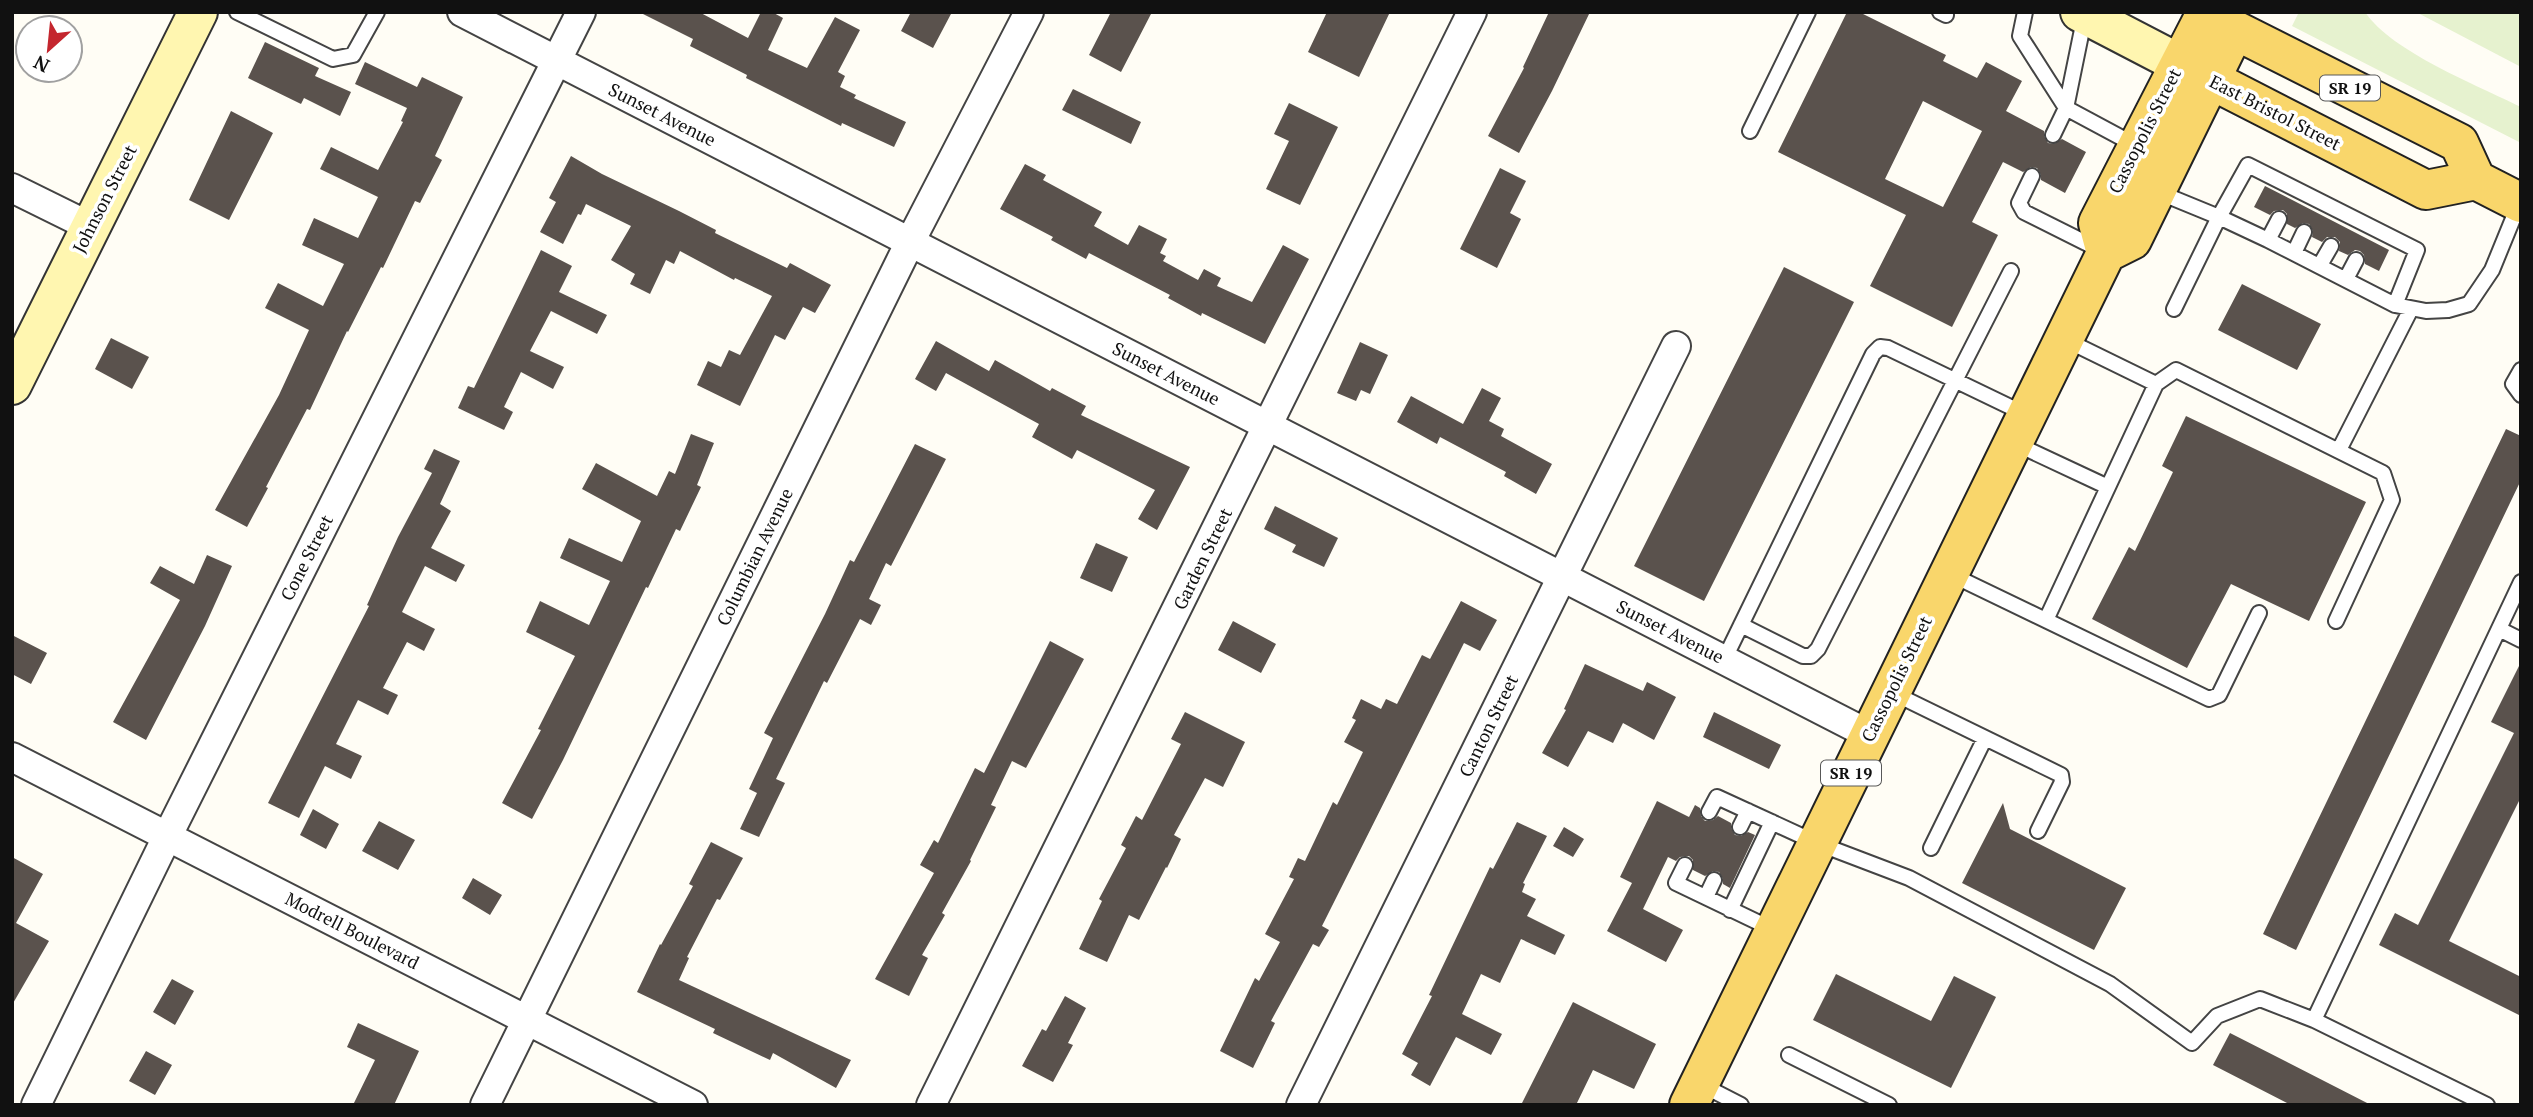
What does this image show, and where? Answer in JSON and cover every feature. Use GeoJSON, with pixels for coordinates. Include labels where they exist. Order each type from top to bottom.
{"type":"FeatureCollection","features":[{"type":"Feature","properties":{"kind":"main road","name":"Cassopolis Street"},"geometry":{"type":"LineString","coordinates":[[1694,1094],[2106,253],[2132,240],[2156,191],[2195,72],[2218,16]]}},
{"type":"Feature","properties":{"kind":"main road","name":"SR 19"},"geometry":{"type":"LineString","coordinates":[[2218,16],[2459,143],[2476,180]]}},
{"type":"Feature","properties":{"kind":"main road","name":"Cassopolis Street"},"geometry":{"type":"LineString","coordinates":[[2106,253],[2098,223],[2137,146],[2195,72]]}},
{"type":"Feature","properties":{"kind":"main road","name":"East Bristol Street"},"geometry":{"type":"LineString","coordinates":[[2195,72],[2426,190],[2476,180]]}},
{"type":"Feature","properties":{"kind":"main road"},"geometry":{"type":"LineString","coordinates":[[2476,180],[2520,203]]}},
{"type":"Feature","properties":{"kind":"street","name":"Johnson Street"},"geometry":{"type":"LineString","coordinates":[[12,385],[198,12]]}},
{"type":"Feature","properties":{"kind":"street","name":"Sunset Avenue"},"geometry":{"type":"LineString","coordinates":[[462,12],[1870,735]]}},
{"type":"Feature","properties":{"kind":"street","name":"Cone Street"},"geometry":{"type":"LineString","coordinates":[[36,1105],[167,837],[581,12]]}},
{"type":"Feature","properties":{"kind":"street","name":"Columbian Avenue"},"geometry":{"type":"LineString","coordinates":[[485,1105],[910,242],[1029,12]]}},
{"type":"Feature","properties":{"kind":"street","name":"Garden Street"},"geometry":{"type":"LineString","coordinates":[[931,1105],[1472,12]]}},
{"type":"Feature","properties":{"kind":"street","name":"East Bristol Street"},"geometry":{"type":"LineString","coordinates":[[2082,14],[2195,72]]}},
{"type":"Feature","properties":{"kind":"street"},"geometry":{"type":"LineString","coordinates":[[12,188],[91,227]]}},
{"type":"Feature","properties":{"kind":"street","name":"Canton Street"},"geometry":{"type":"LineString","coordinates":[[1301,1105],[1676,346]]}},
{"type":"Feature","properties":{"kind":"street","name":"Modrell Boulevard"},"geometry":{"type":"LineString","coordinates":[[12,757],[693,1105]]}},
{"type":"Feature","properties":{"kind":"lane"},"geometry":{"type":"LineString","coordinates":[[237,12],[332,59],[352,55],[377,12]]}},
{"type":"Feature","properties":{"kind":"lane"},"geometry":{"type":"LineString","coordinates":[[1750,131],[1808,12]]}},
{"type":"Feature","properties":{"kind":"lane"},"geometry":{"type":"LineString","coordinates":[[2025,12],[2020,36],[2066,107],[2137,146]]}},
{"type":"Feature","properties":{"kind":"lane"},"geometry":{"type":"LineString","coordinates":[[2053,135],[2066,107],[2082,14]]}},
{"type":"Feature","properties":{"kind":"lane"},"geometry":{"type":"LineString","coordinates":[[2174,309],[2248,165],[2292,193],[2369,233],[2417,250],[2395,305]]}},
{"type":"Feature","properties":{"kind":"lane"},"geometry":{"type":"LineString","coordinates":[[2032,176],[2019,203],[2024,212],[2106,253]]}},
{"type":"Feature","properties":{"kind":"lane"},"geometry":{"type":"LineString","coordinates":[[2156,191],[2268,240],[2395,305],[2412,309],[2448,310],[2469,304],[2493,270],[2520,203]]}},
{"type":"Feature","properties":{"kind":"lane"},"geometry":{"type":"LineString","coordinates":[[2268,240],[2279,219]]}},
{"type":"Feature","properties":{"kind":"lane"},"geometry":{"type":"LineString","coordinates":[[2294,253],[2304,232]]}},
{"type":"Feature","properties":{"kind":"lane"},"geometry":{"type":"LineString","coordinates":[[2320,265],[2331,246]]}},
{"type":"Feature","properties":{"kind":"lane"},"geometry":{"type":"LineString","coordinates":[[2346,279],[2357,260]]}},
{"type":"Feature","properties":{"kind":"lane"},"geometry":{"type":"LineString","coordinates":[[1741,625],[1803,656],[1811,656],[1818,649],[2011,271]]}},
{"type":"Feature","properties":{"kind":"lane"},"geometry":{"type":"LineString","coordinates":[[2339,450],[2412,309]]}},
{"type":"Feature","properties":{"kind":"lane"},"geometry":{"type":"LineString","coordinates":[[2064,338],[2156,384]]}},
{"type":"Feature","properties":{"kind":"lane"},"geometry":{"type":"LineString","coordinates":[[1724,660],[1874,354],[1880,347],[1888,348],[1955,380],[2108,487]]}},
{"type":"Feature","properties":{"kind":"lane"},"geometry":{"type":"LineString","coordinates":[[2046,620],[2156,384],[2176,370],[2383,473],[2392,500],[2336,621]]}},
{"type":"Feature","properties":{"kind":"lane"},"geometry":{"type":"LineString","coordinates":[[2521,370],[2513,384],[2521,395]]}},
{"type":"Feature","properties":{"kind":"lane"},"geometry":{"type":"LineString","coordinates":[[1949,573],[2209,699],[2219,695],[2259,613]]}},
{"type":"Feature","properties":{"kind":"lane"},"geometry":{"type":"LineString","coordinates":[[2314,1020],[2521,582]]}},
{"type":"Feature","properties":{"kind":"lane"},"geometry":{"type":"LineString","coordinates":[[2499,629],[2521,640]]}},
{"type":"Feature","properties":{"kind":"lane"},"geometry":{"type":"LineString","coordinates":[[1891,692],[2061,775],[2062,782],[2038,831]]}},
{"type":"Feature","properties":{"kind":"lane"},"geometry":{"type":"LineString","coordinates":[[1931,848],[1986,738]]}},
{"type":"Feature","properties":{"kind":"lane"},"geometry":{"type":"LineString","coordinates":[[1709,812],[1717,797],[1817,843],[1909,878],[2110,984],[2192,1043],[2217,1016],[2260,999],[2314,1020],[2487,1105]]}},
{"type":"Feature","properties":{"kind":"lane"},"geometry":{"type":"LineString","coordinates":[[1740,827],[1748,811]]}},
{"type":"Feature","properties":{"kind":"lane"},"geometry":{"type":"LineString","coordinates":[[1730,910],[1772,822]]}},
{"type":"Feature","properties":{"kind":"lane"},"geometry":{"type":"LineString","coordinates":[[1685,865],[1676,883],[1775,930]]}},
{"type":"Feature","properties":{"kind":"lane"},"geometry":{"type":"LineString","coordinates":[[1706,897],[1714,880]]}},
{"type":"Feature","properties":{"kind":"lane"},"geometry":{"type":"LineString","coordinates":[[1789,1055],[1889,1105]]}},
{"type":"Feature","properties":{"kind":"lane"},"geometry":{"type":"LineString","coordinates":[[1694,1094],[1741,1105]]}},
{"type":"Feature","properties":{"kind":"green space"},"geometry":{"type":"Polygon","coordinates":[[[2299,12],[2365,12],[2378,27],[2415,54],[2521,107],[2521,143],[2292,26],[2299,12]]]}},
{"type":"Feature","properties":{"kind":"green space"},"geometry":{"type":"Polygon","coordinates":[[[2416,12],[2521,12],[2521,67],[2416,12]]]}},
{"type":"Feature","properties":{"kind":"building"},"geometry":{"type":"Polygon","coordinates":[[[639,12],[699,12],[748,38],[761,12],[772,12],[783,18],[768,50],[807,68],[835,17],[860,30],[838,72],[845,76],[840,87],[856,95],[854,98],[906,122],[894,147],[842,123],[841,126],[746,78],[747,75],[690,46],[693,39],[639,12]]]}},
{"type":"Feature","properties":{"kind":"building"},"geometry":{"type":"Polygon","coordinates":[[[911,12],[952,12],[933,48],[901,31],[911,12]]]}},
{"type":"Feature","properties":{"kind":"building"},"geometry":{"type":"Polygon","coordinates":[[[1111,12],[1152,12],[1121,72],[1089,55],[1111,12]]]}},
{"type":"Feature","properties":{"kind":"building"},"geometry":{"type":"Polygon","coordinates":[[[1327,12],[1390,12],[1359,77],[1308,52],[1327,12]]]}},
{"type":"Feature","properties":{"kind":"building"},"geometry":{"type":"Polygon","coordinates":[[[1549,12],[1590,12],[1519,153],[1488,136],[1524,68],[1549,12]]]}},
{"type":"Feature","properties":{"kind":"building"},"geometry":{"type":"Polygon","coordinates":[[[1847,12],[1859,12],[1946,55],[1943,61],[1977,78],[1986,62],[2022,81],[2006,111],[2044,131],[2048,143],[2054,144],[2062,139],[2086,152],[2065,193],[2041,180],[2037,168],[2031,167],[2023,172],[2003,162],[1972,222],[1998,235],[1952,327],[1870,286],[1906,215],[1778,152],[1847,12]],[[1923,101],[1885,179],[1943,207],[1982,131],[1923,101]]]}},
{"type":"Feature","properties":{"kind":"building"},"geometry":{"type":"Polygon","coordinates":[[[265,42],[319,68],[315,76],[351,92],[340,116],[304,98],[301,104],[248,78],[265,42]]]}},
{"type":"Feature","properties":{"kind":"building"},"geometry":{"type":"Polygon","coordinates":[[[365,62],[417,87],[422,77],[463,97],[435,156],[442,160],[420,203],[415,201],[383,268],[381,267],[347,331],[310,410],[307,409],[247,527],[215,510],[279,395],[309,330],[265,308],[278,283],[323,306],[344,264],[302,245],[314,218],[358,238],[378,197],[320,169],[331,147],[378,170],[403,122],[401,121],[407,108],[355,84],[365,62]]]}},
{"type":"Feature","properties":{"kind":"building"},"geometry":{"type":"Polygon","coordinates":[[[1073,89],[1141,122],[1131,144],[1062,110],[1073,89]]]}},
{"type":"Feature","properties":{"kind":"building"},"geometry":{"type":"Polygon","coordinates":[[[1289,103],[1338,127],[1300,205],[1266,189],[1289,141],[1274,134],[1289,103]]]}},
{"type":"Feature","properties":{"kind":"building"},"geometry":{"type":"Polygon","coordinates":[[[231,111],[273,133],[229,220],[189,200],[231,111]]]}},
{"type":"Feature","properties":{"kind":"building"},"geometry":{"type":"Polygon","coordinates":[[[571,156],[716,230],[715,233],[787,268],[790,263],[831,285],[815,313],[803,307],[785,340],[775,335],[740,406],[697,385],[708,361],[721,367],[729,350],[740,355],[772,296],[735,278],[734,280],[680,251],[674,264],[666,260],[650,294],[630,284],[635,274],[611,260],[631,226],[586,204],[563,244],[540,232],[556,202],[549,198],[571,156]]]}},
{"type":"Feature","properties":{"kind":"building"},"geometry":{"type":"Polygon","coordinates":[[[1025,164],[1046,175],[1043,180],[1102,212],[1094,226],[1128,245],[1139,225],[1167,239],[1160,253],[1166,256],[1163,261],[1198,280],[1204,269],[1221,278],[1217,286],[1252,302],[1283,245],[1309,259],[1265,344],[1202,313],[1201,316],[1168,298],[1170,295],[1089,253],[1086,259],[1051,240],[1053,237],[1000,209],[1025,164]]]}},
{"type":"Feature","properties":{"kind":"building"},"geometry":{"type":"Polygon","coordinates":[[[1500,168],[1526,181],[1510,213],[1521,219],[1497,268],[1460,249],[1500,168]]]}},
{"type":"Feature","properties":{"kind":"building"},"geometry":{"type":"Polygon","coordinates":[[[2265,186],[2389,250],[2379,271],[2365,264],[2364,255],[2360,251],[2355,250],[2348,255],[2339,251],[2340,242],[2335,237],[2327,237],[2322,242],[2312,237],[2313,231],[2309,224],[2303,223],[2295,228],[2287,224],[2287,214],[2283,210],[2274,211],[2270,215],[2254,207],[2265,186]]]}},
{"type":"Feature","properties":{"kind":"building"},"geometry":{"type":"Polygon","coordinates":[[[541,250],[572,266],[559,292],[607,315],[597,334],[551,311],[530,351],[564,367],[553,389],[521,372],[504,407],[513,412],[504,430],[458,408],[468,386],[474,388],[541,250]]]}},
{"type":"Feature","properties":{"kind":"building"},"geometry":{"type":"Polygon","coordinates":[[[1784,267],[1854,302],[1704,601],[1634,566],[1784,267]]]}},
{"type":"Feature","properties":{"kind":"building"},"geometry":{"type":"Polygon","coordinates":[[[2242,284],[2321,324],[2297,370],[2218,330],[2242,284]]]}},
{"type":"Feature","properties":{"kind":"building"},"geometry":{"type":"Polygon","coordinates":[[[111,338],[149,357],[132,389],[95,369],[111,338]]]}},
{"type":"Feature","properties":{"kind":"building"},"geometry":{"type":"Polygon","coordinates":[[[936,341],[989,371],[995,360],[1050,391],[1052,388],[1086,406],[1081,415],[1190,467],[1157,530],[1138,519],[1155,490],[1077,450],[1072,459],[1032,437],[1039,424],[946,373],[936,391],[915,379],[936,341]]]}},
{"type":"Feature","properties":{"kind":"building"},"geometry":{"type":"Polygon","coordinates":[[[1360,342],[1388,355],[1370,394],[1361,390],[1356,401],[1337,393],[1360,342]]]}},
{"type":"Feature","properties":{"kind":"building"},"geometry":{"type":"Polygon","coordinates":[[[1482,388],[1501,398],[1489,421],[1504,429],[1501,436],[1552,464],[1536,494],[1504,476],[1506,472],[1440,437],[1437,444],[1397,422],[1411,396],[1463,424],[1482,388]]]}},
{"type":"Feature","properties":{"kind":"building"},"geometry":{"type":"Polygon","coordinates":[[[2186,416],[2366,502],[2309,621],[2231,584],[2187,668],[2092,619],[2129,547],[2135,551],[2173,472],[2162,466],[2186,416]]]}},
{"type":"Feature","properties":{"kind":"building"},"geometry":{"type":"Polygon","coordinates":[[[2506,429],[2521,436],[2521,480],[2296,950],[2263,934],[2506,429]]]}},
{"type":"Feature","properties":{"kind":"building"},"geometry":{"type":"Polygon","coordinates":[[[691,434],[714,443],[697,485],[701,487],[680,531],[676,529],[648,588],[646,587],[532,819],[502,803],[541,730],[538,729],[575,656],[526,632],[540,601],[589,625],[610,581],[560,558],[569,538],[622,562],[641,521],[582,489],[596,463],[657,496],[669,471],[675,474],[691,434]]]}},
{"type":"Feature","properties":{"kind":"building"},"geometry":{"type":"Polygon","coordinates":[[[915,444],[946,459],[891,566],[886,563],[869,599],[881,605],[871,625],[860,619],[827,683],[824,681],[776,779],[785,783],[759,837],[740,829],[757,793],[749,789],[773,738],[764,733],[850,560],[854,562],[915,444]]]}},
{"type":"Feature","properties":{"kind":"building"},"geometry":{"type":"Polygon","coordinates":[[[434,449],[460,461],[440,504],[451,511],[431,548],[465,565],[456,582],[425,566],[402,612],[435,629],[424,651],[407,642],[383,688],[398,695],[388,715],[358,700],[336,744],[362,756],[351,779],[325,766],[299,818],[268,803],[369,606],[367,605],[398,537],[432,473],[424,469],[434,449]]]}},
{"type":"Feature","properties":{"kind":"building"},"geometry":{"type":"Polygon","coordinates":[[[1275,506],[1338,538],[1324,567],[1292,552],[1296,545],[1264,529],[1275,506]]]}},
{"type":"Feature","properties":{"kind":"building"},"geometry":{"type":"Polygon","coordinates":[[[1096,543],[1128,557],[1112,592],[1080,578],[1096,543]]]}},
{"type":"Feature","properties":{"kind":"building"},"geometry":{"type":"Polygon","coordinates":[[[207,555],[232,566],[205,626],[146,740],[113,722],[180,600],[150,583],[160,566],[194,584],[207,555]]]}},
{"type":"Feature","properties":{"kind":"building"},"geometry":{"type":"Polygon","coordinates":[[[1461,601],[1497,620],[1480,651],[1464,643],[1322,926],[1329,930],[1319,947],[1313,944],[1271,1021],[1275,1023],[1253,1068],[1220,1051],[1255,978],[1259,981],[1280,942],[1265,934],[1294,879],[1289,877],[1298,858],[1305,861],[1333,802],[1337,805],[1363,752],[1344,742],[1356,720],[1352,718],[1361,699],[1381,709],[1386,699],[1397,704],[1422,655],[1430,659],[1461,601]]]}},
{"type":"Feature","properties":{"kind":"building"},"geometry":{"type":"Polygon","coordinates":[[[1233,621],[1276,644],[1261,673],[1218,650],[1233,621]]]}},
{"type":"Feature","properties":{"kind":"building"},"geometry":{"type":"Polygon","coordinates":[[[12,635],[47,653],[31,684],[12,674],[12,635]]]}},
{"type":"Feature","properties":{"kind":"building"},"geometry":{"type":"Polygon","coordinates":[[[1050,641],[1084,659],[1026,768],[1012,761],[991,805],[996,807],[971,861],[922,955],[928,958],[909,996],[875,979],[934,873],[920,865],[934,840],[938,843],[975,768],[984,773],[1050,641]]]}},
{"type":"Feature","properties":{"kind":"building"},"geometry":{"type":"Polygon","coordinates":[[[2521,662],[2521,797],[2449,941],[2521,977],[2521,1016],[2379,945],[2395,913],[2418,925],[2514,733],[2491,722],[2521,662]]]}},
{"type":"Feature","properties":{"kind":"building"},"geometry":{"type":"Polygon","coordinates":[[[1585,664],[1643,691],[1647,682],[1676,697],[1654,740],[1623,723],[1613,743],[1588,731],[1568,767],[1542,753],[1566,710],[1564,709],[1585,664]]]}},
{"type":"Feature","properties":{"kind":"building"},"geometry":{"type":"Polygon","coordinates":[[[1185,712],[1245,742],[1223,787],[1205,778],[1174,835],[1181,839],[1167,868],[1139,920],[1129,915],[1107,962],[1079,949],[1102,901],[1099,899],[1126,848],[1121,845],[1136,816],[1142,820],[1181,744],[1171,739],[1185,712]]]}},
{"type":"Feature","properties":{"kind":"building"},"geometry":{"type":"Polygon","coordinates":[[[1714,712],[1781,745],[1769,769],[1703,737],[1714,712]]]}},
{"type":"Feature","properties":{"kind":"building"},"geometry":{"type":"Polygon","coordinates":[[[1657,801],[1689,817],[1695,805],[1700,808],[1705,821],[1718,816],[1731,823],[1735,835],[1741,836],[1748,832],[1755,835],[1730,888],[1723,884],[1719,872],[1713,871],[1705,876],[1693,870],[1693,860],[1689,856],[1680,857],[1676,861],[1668,857],[1643,909],[1683,930],[1666,962],[1607,931],[1632,883],[1620,877],[1657,801]]]}},
{"type":"Feature","properties":{"kind":"building"},"geometry":{"type":"Polygon","coordinates":[[[2003,803],[2010,829],[2126,888],[2094,950],[1962,883],[2003,803]]]}},
{"type":"Feature","properties":{"kind":"building"},"geometry":{"type":"Polygon","coordinates":[[[313,809],[339,824],[326,849],[300,835],[313,809]]]}},
{"type":"Feature","properties":{"kind":"building"},"geometry":{"type":"Polygon","coordinates":[[[379,821],[415,840],[398,870],[362,851],[379,821]]]}},
{"type":"Feature","properties":{"kind":"building"},"geometry":{"type":"Polygon","coordinates":[[[1517,822],[1547,836],[1523,883],[1522,892],[1536,899],[1527,916],[1565,935],[1555,955],[1521,939],[1500,983],[1481,974],[1462,1014],[1502,1034],[1491,1055],[1456,1037],[1430,1086],[1411,1075],[1418,1063],[1402,1054],[1432,996],[1429,995],[1490,867],[1493,869],[1517,822]]]}},
{"type":"Feature","properties":{"kind":"building"},"geometry":{"type":"Polygon","coordinates":[[[1564,827],[1584,839],[1573,857],[1553,846],[1564,827]]]}},
{"type":"Feature","properties":{"kind":"building"},"geometry":{"type":"Polygon","coordinates":[[[711,842],[743,858],[720,900],[717,899],[687,957],[689,958],[679,980],[851,1060],[836,1088],[773,1053],[770,1060],[713,1033],[715,1029],[637,992],[693,886],[689,884],[711,842]]]}},
{"type":"Feature","properties":{"kind":"building"},"geometry":{"type":"Polygon","coordinates":[[[12,857],[43,874],[16,923],[49,941],[12,1005],[12,857]]]}},
{"type":"Feature","properties":{"kind":"building"},"geometry":{"type":"Polygon","coordinates":[[[473,878],[502,895],[490,915],[462,898],[473,878]]]}},
{"type":"Feature","properties":{"kind":"building"},"geometry":{"type":"Polygon","coordinates":[[[1836,974],[1931,1021],[1954,976],[1996,997],[1951,1088],[1813,1020],[1836,974]]]}},
{"type":"Feature","properties":{"kind":"building"},"geometry":{"type":"Polygon","coordinates":[[[172,979],[194,991],[175,1025],[153,1012],[172,979]]]}},
{"type":"Feature","properties":{"kind":"building"},"geometry":{"type":"Polygon","coordinates":[[[1065,996],[1086,1008],[1068,1043],[1073,1045],[1053,1082],[1022,1066],[1042,1029],[1046,1031],[1065,996]]]}},
{"type":"Feature","properties":{"kind":"building"},"geometry":{"type":"Polygon","coordinates":[[[1573,1002],[1656,1044],[1634,1089],[1593,1070],[1576,1105],[1521,1105],[1573,1002]]]}},
{"type":"Feature","properties":{"kind":"building"},"geometry":{"type":"Polygon","coordinates":[[[358,1023],[419,1051],[394,1105],[353,1105],[375,1060],[347,1047],[358,1023]]]}},
{"type":"Feature","properties":{"kind":"building"},"geometry":{"type":"Polygon","coordinates":[[[2230,1033],[2371,1105],[2291,1105],[2213,1065],[2230,1033]]]}},
{"type":"Feature","properties":{"kind":"building"},"geometry":{"type":"Polygon","coordinates":[[[146,1051],[172,1065],[155,1095],[129,1081],[146,1051]]]}}]}
